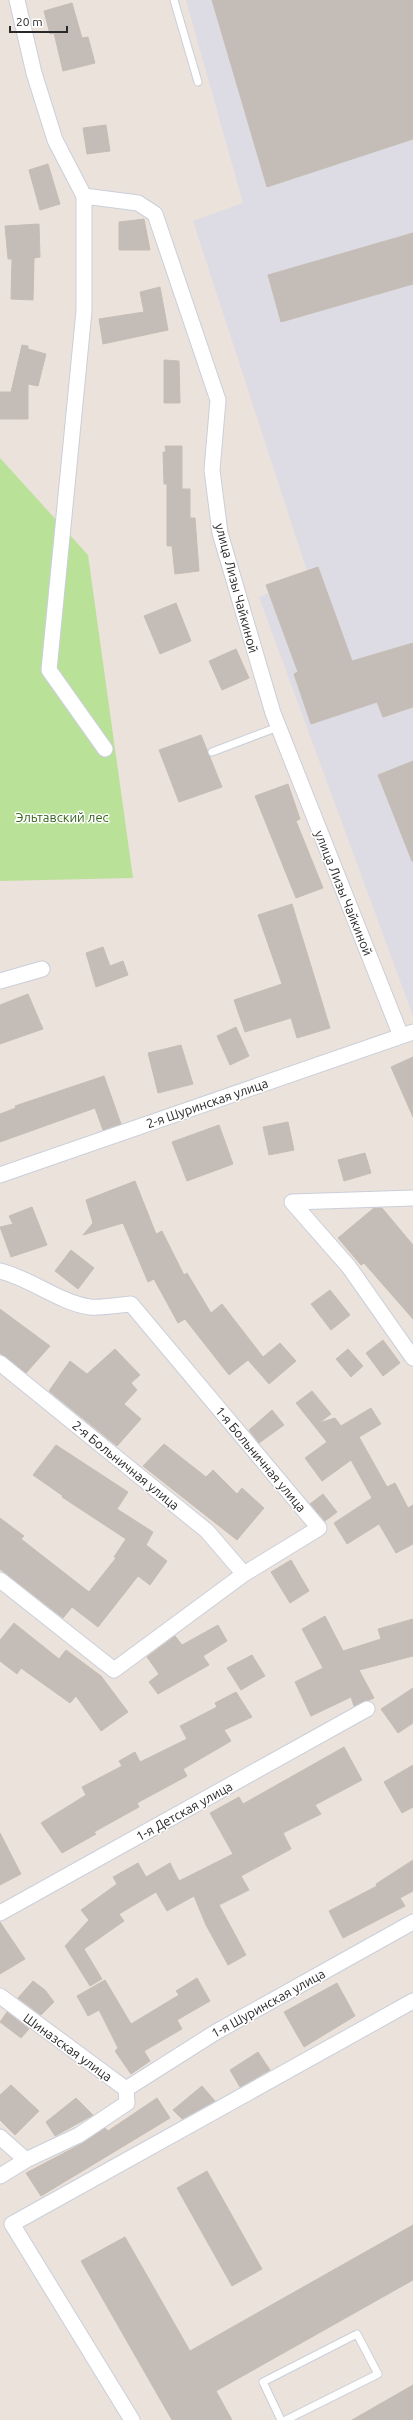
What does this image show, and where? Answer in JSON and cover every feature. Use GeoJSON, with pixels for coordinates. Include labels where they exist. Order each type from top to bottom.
{"type":"FeatureCollection","features":[{"type":"Feature","properties":{"kind":"street"},"geometry":{"type":"LineString","coordinates":[[17,0],[34,73],[55,140],[84,196],[84,311],[49,670],[105,749]]}},
{"type":"Feature","properties":{"kind":"street","name":"улица Лизы Чайкиной"},"geometry":{"type":"LineString","coordinates":[[84,196],[138,203],[155,214],[218,400],[212,470],[220,533],[278,727],[407,1034]]}},
{"type":"Feature","properties":{"kind":"street"},"geometry":{"type":"LineString","coordinates":[[0,981],[42,969]]}},
{"type":"Feature","properties":{"kind":"street","name":"2-я Шуринская улица"},"geometry":{"type":"LineString","coordinates":[[0,1175],[407,1034]]}},
{"type":"Feature","properties":{"kind":"street"},"geometry":{"type":"LineString","coordinates":[[413,1198],[292,1202],[349,1267],[413,1358]]}},
{"type":"Feature","properties":{"kind":"street","name":"1-я Больничная улица"},"geometry":{"type":"LineString","coordinates":[[0,1271],[14,1274],[56,1295],[90,1307],[131,1304],[319,1528],[244,1574],[114,1670],[0,1580]]}},
{"type":"Feature","properties":{"kind":"street","name":"2-я Больничная улица"},"geometry":{"type":"LineString","coordinates":[[0,1363],[207,1531],[244,1574]]}},
{"type":"Feature","properties":{"kind":"street","name":"1-я Детская улица"},"geometry":{"type":"LineString","coordinates":[[0,1913],[368,1709]]}},
{"type":"Feature","properties":{"kind":"street","name":"1-я Шуринская улица"},"geometry":{"type":"LineString","coordinates":[[0,2176],[26,2160],[80,2135],[127,2096],[216,2032],[413,1922]]}},
{"type":"Feature","properties":{"kind":"street","name":"Шиназская улица"},"geometry":{"type":"LineString","coordinates":[[0,1996],[127,2096]]}},
{"type":"Feature","properties":{"kind":"street"},"geometry":{"type":"LineString","coordinates":[[132,2420],[12,2224],[413,2001]]}},
{"type":"Feature","properties":{"kind":"street"},"geometry":{"type":"LineString","coordinates":[[0,2137],[26,2160]]}},
{"type":"Feature","properties":{"kind":"lane"},"geometry":{"type":"LineString","coordinates":[[174,0],[198,82]]}},
{"type":"Feature","properties":{"kind":"lane"},"geometry":{"type":"LineString","coordinates":[[212,752],[278,727]]}},
{"type":"Feature","properties":{"kind":"lane"},"geometry":{"type":"LineString","coordinates":[[281,2420],[263,2382],[358,2334],[378,2374],[286,2420]]}},
{"type":"Feature","properties":{"kind":"shaded area"},"geometry":{"type":"Polygon","coordinates":[[[186,0],[413,0],[413,1016],[259,597],[309,577],[193,221],[243,203],[186,0]]]}},
{"type":"Feature","properties":{"kind":"green space","name":"Эльтавский лес"},"geometry":{"type":"Polygon","coordinates":[[[0,458],[88,555],[133,878],[0,881],[0,458]]]}},
{"type":"Feature","properties":{"kind":"building"},"geometry":{"type":"Polygon","coordinates":[[[212,0],[413,0],[413,139],[267,187],[212,0]]]}},
{"type":"Feature","properties":{"kind":"building"},"geometry":{"type":"Polygon","coordinates":[[[72,3],[82,38],[88,37],[95,63],[63,71],[54,33],[50,34],[44,11],[72,3]]]}},
{"type":"Feature","properties":{"kind":"building"},"geometry":{"type":"Polygon","coordinates":[[[106,125],[110,151],[87,154],[83,128],[106,125]]]}},
{"type":"Feature","properties":{"kind":"building"},"geometry":{"type":"Polygon","coordinates":[[[48,164],[60,204],[40,210],[29,170],[48,164]]]}},
{"type":"Feature","properties":{"kind":"building"},"geometry":{"type":"Polygon","coordinates":[[[144,219],[150,250],[119,250],[119,222],[144,219]]]}},
{"type":"Feature","properties":{"kind":"building"},"geometry":{"type":"Polygon","coordinates":[[[39,224],[40,257],[34,258],[33,300],[11,299],[12,259],[8,259],[5,226],[39,224]]]}},
{"type":"Feature","properties":{"kind":"building"},"geometry":{"type":"Polygon","coordinates":[[[413,233],[413,284],[281,322],[268,275],[413,233]]]}},
{"type":"Feature","properties":{"kind":"building"},"geometry":{"type":"Polygon","coordinates":[[[160,287],[168,330],[103,344],[99,319],[144,312],[140,292],[160,287]]]}},
{"type":"Feature","properties":{"kind":"building"},"geometry":{"type":"Polygon","coordinates":[[[22,345],[28,346],[28,349],[46,354],[38,386],[28,384],[28,419],[0,419],[0,392],[11,392],[22,345]]]}},
{"type":"Feature","properties":{"kind":"building"},"geometry":{"type":"Polygon","coordinates":[[[164,360],[179,361],[180,403],[164,403],[164,360]]]}},
{"type":"Feature","properties":{"kind":"building"},"geometry":{"type":"Polygon","coordinates":[[[165,446],[182,446],[182,489],[190,489],[190,518],[195,518],[199,571],[175,574],[172,546],[167,546],[167,484],[164,484],[163,452],[166,452],[165,446]]]}},
{"type":"Feature","properties":{"kind":"building"},"geometry":{"type":"Polygon","coordinates":[[[318,567],[352,661],[413,643],[413,707],[383,717],[377,702],[311,724],[294,674],[298,672],[266,585],[318,567]]]}},
{"type":"Feature","properties":{"kind":"building"},"geometry":{"type":"Polygon","coordinates":[[[176,603],[191,641],[160,654],[144,616],[176,603]]]}},
{"type":"Feature","properties":{"kind":"building"},"geometry":{"type":"Polygon","coordinates":[[[236,649],[249,678],[222,690],[209,661],[236,649]]]}},
{"type":"Feature","properties":{"kind":"building"},"geometry":{"type":"Polygon","coordinates":[[[201,735],[222,787],[179,802],[159,750],[201,735]]]}},
{"type":"Feature","properties":{"kind":"building"},"geometry":{"type":"Polygon","coordinates":[[[413,761],[413,861],[412,861],[378,775],[413,761]]]}},
{"type":"Feature","properties":{"kind":"building"},"geometry":{"type":"Polygon","coordinates":[[[288,784],[300,819],[296,821],[323,888],[296,898],[255,796],[288,784]]]}},
{"type":"Feature","properties":{"kind":"building"},"geometry":{"type":"Polygon","coordinates":[[[292,904],[330,1028],[297,1038],[291,1018],[245,1032],[234,1000],[282,984],[258,915],[292,904]]]}},
{"type":"Feature","properties":{"kind":"building"},"geometry":{"type":"Polygon","coordinates":[[[103,947],[110,966],[123,961],[128,975],[96,987],[86,953],[103,947]]]}},
{"type":"Feature","properties":{"kind":"building"},"geometry":{"type":"Polygon","coordinates":[[[28,994],[43,1029],[0,1044],[0,1005],[28,994]]]}},
{"type":"Feature","properties":{"kind":"building"},"geometry":{"type":"Polygon","coordinates":[[[236,1027],[249,1056],[230,1065],[217,1036],[236,1027]]]}},
{"type":"Feature","properties":{"kind":"building"},"geometry":{"type":"Polygon","coordinates":[[[181,1045],[193,1084],[158,1093],[148,1053],[181,1045]]]}},
{"type":"Feature","properties":{"kind":"building"},"geometry":{"type":"Polygon","coordinates":[[[413,1057],[413,1117],[391,1067],[413,1057]]]}},
{"type":"Feature","properties":{"kind":"building"},"geometry":{"type":"Polygon","coordinates":[[[104,1076],[121,1124],[103,1130],[95,1108],[0,1142],[0,1114],[16,1108],[15,1106],[104,1076]]]}},
{"type":"Feature","properties":{"kind":"building"},"geometry":{"type":"Polygon","coordinates":[[[288,1122],[294,1150],[269,1155],[263,1127],[288,1122]]]}},
{"type":"Feature","properties":{"kind":"building"},"geometry":{"type":"Polygon","coordinates":[[[219,1125],[233,1164],[187,1181],[172,1142],[219,1125]]]}},
{"type":"Feature","properties":{"kind":"building"},"geometry":{"type":"Polygon","coordinates":[[[365,1153],[371,1173],[344,1181],[338,1160],[365,1153]]]}},
{"type":"Feature","properties":{"kind":"building"},"geometry":{"type":"Polygon","coordinates":[[[135,1181],[156,1234],[162,1231],[184,1275],[187,1273],[211,1313],[222,1304],[263,1357],[280,1343],[296,1361],[269,1384],[248,1360],[229,1375],[185,1319],[178,1323],[154,1279],[148,1282],[123,1223],[83,1235],[93,1223],[86,1200],[135,1181]]]}},
{"type":"Feature","properties":{"kind":"building"},"geometry":{"type":"Polygon","coordinates":[[[32,1207],[47,1245],[11,1257],[0,1227],[13,1224],[9,1216],[32,1207]]]}},
{"type":"Feature","properties":{"kind":"building"},"geometry":{"type":"Polygon","coordinates":[[[374,1208],[382,1208],[413,1245],[413,1319],[364,1263],[361,1265],[338,1238],[374,1208]]]}},
{"type":"Feature","properties":{"kind":"building"},"geometry":{"type":"Polygon","coordinates":[[[71,1250],[94,1268],[78,1289],[55,1271],[71,1250]]]}},
{"type":"Feature","properties":{"kind":"building"},"geometry":{"type":"Polygon","coordinates":[[[330,1290],[350,1315],[331,1330],[311,1304],[330,1290]]]}},
{"type":"Feature","properties":{"kind":"building"},"geometry":{"type":"Polygon","coordinates":[[[0,1309],[50,1346],[26,1373],[0,1353],[0,1309]]]}},
{"type":"Feature","properties":{"kind":"building"},"geometry":{"type":"Polygon","coordinates":[[[383,1340],[400,1363],[383,1376],[366,1353],[383,1340]]]}},
{"type":"Feature","properties":{"kind":"building"},"geometry":{"type":"Polygon","coordinates":[[[115,1349],[140,1375],[131,1383],[137,1390],[124,1404],[141,1419],[117,1446],[49,1391],[70,1361],[87,1374],[115,1349]]]}},
{"type":"Feature","properties":{"kind":"building"},"geometry":{"type":"Polygon","coordinates":[[[348,1349],[363,1366],[351,1377],[336,1359],[348,1349]]]}},
{"type":"Feature","properties":{"kind":"building"},"geometry":{"type":"Polygon","coordinates":[[[312,1391],[331,1414],[319,1423],[335,1418],[341,1426],[371,1408],[381,1424],[359,1437],[387,1487],[395,1483],[408,1508],[413,1505],[413,1544],[396,1553],[379,1524],[347,1544],[334,1523],[372,1498],[351,1460],[322,1481],[305,1458],[327,1442],[296,1403],[312,1391]]]}},
{"type":"Feature","properties":{"kind":"building"},"geometry":{"type":"Polygon","coordinates":[[[272,1410],[284,1425],[259,1443],[249,1430],[272,1410]]]}},
{"type":"Feature","properties":{"kind":"building"},"geometry":{"type":"Polygon","coordinates":[[[164,1444],[206,1477],[213,1470],[237,1494],[242,1488],[264,1508],[237,1540],[143,1466],[164,1444]]]}},
{"type":"Feature","properties":{"kind":"building"},"geometry":{"type":"Polygon","coordinates":[[[56,1445],[128,1492],[117,1509],[153,1532],[146,1545],[167,1561],[150,1585],[138,1576],[98,1627],[72,1607],[63,1618],[0,1569],[0,1518],[24,1536],[21,1539],[89,1592],[116,1558],[114,1557],[126,1539],[62,1497],[63,1496],[33,1475],[56,1445]]]}},
{"type":"Feature","properties":{"kind":"building"},"geometry":{"type":"Polygon","coordinates":[[[323,1494],[337,1512],[325,1521],[310,1504],[323,1494]]]}},
{"type":"Feature","properties":{"kind":"building"},"geometry":{"type":"Polygon","coordinates":[[[291,1560],[309,1591],[290,1603],[271,1572],[291,1560]]]}},
{"type":"Feature","properties":{"kind":"building"},"geometry":{"type":"Polygon","coordinates":[[[325,1616],[343,1651],[381,1639],[378,1629],[413,1619],[413,1656],[359,1670],[374,1698],[354,1706],[351,1697],[311,1716],[295,1682],[323,1668],[302,1629],[325,1616]]]}},
{"type":"Feature","properties":{"kind":"building"},"geometry":{"type":"Polygon","coordinates":[[[14,1623],[59,1659],[66,1650],[101,1676],[128,1712],[101,1731],[76,1696],[70,1703],[21,1668],[17,1674],[0,1661],[0,1640],[14,1623]]]}},
{"type":"Feature","properties":{"kind":"building"},"geometry":{"type":"Polygon","coordinates":[[[218,1625],[227,1641],[203,1656],[209,1665],[158,1694],[149,1682],[159,1674],[147,1657],[175,1636],[182,1645],[218,1625]]]}},
{"type":"Feature","properties":{"kind":"building"},"geometry":{"type":"Polygon","coordinates":[[[252,1655],[265,1676],[241,1690],[227,1668],[252,1655]]]}},
{"type":"Feature","properties":{"kind":"building"},"geometry":{"type":"Polygon","coordinates":[[[413,1688],[413,1723],[398,1733],[381,1709],[413,1688]]]}},
{"type":"Feature","properties":{"kind":"building"},"geometry":{"type":"Polygon","coordinates":[[[236,1692],[252,1717],[224,1730],[231,1741],[183,1769],[187,1776],[137,1803],[139,1807],[94,1832],[96,1834],[62,1853],[41,1823],[86,1795],[82,1787],[122,1766],[119,1761],[135,1752],[140,1762],[187,1739],[180,1726],[217,1707],[215,1703],[236,1692]]]}},
{"type":"Feature","properties":{"kind":"building"},"geometry":{"type":"Polygon","coordinates":[[[344,1747],[362,1780],[315,1805],[321,1814],[283,1833],[291,1849],[241,1876],[249,1890],[219,1905],[246,1955],[228,1965],[206,1925],[194,1896],[167,1911],[156,1892],[119,1914],[124,1921],[84,1949],[102,1979],[90,1986],[65,1946],[89,1920],[81,1910],[117,1884],[113,1877],[138,1863],[146,1877],[170,1863],[179,1881],[233,1854],[210,1813],[239,1797],[243,1804],[344,1747]]]}},
{"type":"Feature","properties":{"kind":"building"},"geometry":{"type":"Polygon","coordinates":[[[413,1765],[413,1807],[402,1813],[384,1782],[413,1765]]]}},
{"type":"Feature","properties":{"kind":"building"},"geometry":{"type":"Polygon","coordinates":[[[0,1833],[21,1874],[0,1885],[0,1833]]]}},
{"type":"Feature","properties":{"kind":"building"},"geometry":{"type":"Polygon","coordinates":[[[413,1860],[413,1891],[400,1898],[405,1906],[343,1938],[329,1911],[377,1886],[376,1884],[413,1860]]]}},
{"type":"Feature","properties":{"kind":"building"},"geometry":{"type":"Polygon","coordinates":[[[0,1922],[25,1959],[0,1974],[0,1922]]]}},
{"type":"Feature","properties":{"kind":"building"},"geometry":{"type":"Polygon","coordinates":[[[197,1978],[210,2001],[177,2020],[182,2029],[144,2051],[150,2061],[131,2074],[115,2051],[118,2048],[99,2010],[88,2016],[77,1996],[105,1980],[131,2024],[179,1995],[176,1991],[197,1978]]]}},
{"type":"Feature","properties":{"kind":"building"},"geometry":{"type":"Polygon","coordinates":[[[33,1981],[45,1990],[54,2002],[41,2015],[18,1998],[33,1981]]]}},
{"type":"Feature","properties":{"kind":"building"},"geometry":{"type":"Polygon","coordinates":[[[337,1983],[355,2016],[304,2047],[284,2012],[337,1983]]]}},
{"type":"Feature","properties":{"kind":"building"},"geometry":{"type":"Polygon","coordinates":[[[7,2012],[29,2029],[21,2038],[0,2022],[7,2012]]]}},
{"type":"Feature","properties":{"kind":"building"},"geometry":{"type":"Polygon","coordinates":[[[258,2052],[270,2070],[240,2087],[230,2070],[258,2052]]]}},
{"type":"Feature","properties":{"kind":"building"},"geometry":{"type":"Polygon","coordinates":[[[11,2085],[39,2111],[15,2135],[0,2120],[0,2095],[11,2085]]]}},
{"type":"Feature","properties":{"kind":"building"},"geometry":{"type":"Polygon","coordinates":[[[202,2086],[215,2101],[182,2119],[173,2110],[202,2086]]]}},
{"type":"Feature","properties":{"kind":"building"},"geometry":{"type":"Polygon","coordinates":[[[76,2098],[93,2115],[55,2136],[46,2122],[76,2098]]]}},
{"type":"Feature","properties":{"kind":"building"},"geometry":{"type":"Polygon","coordinates":[[[157,2098],[170,2118],[41,2196],[26,2173],[83,2143],[105,2128],[108,2131],[157,2098]]]}},
{"type":"Feature","properties":{"kind":"building"},"geometry":{"type":"Polygon","coordinates":[[[207,2171],[262,2269],[232,2286],[177,2188],[207,2171]]]}},
{"type":"Feature","properties":{"kind":"building"},"geometry":{"type":"Polygon","coordinates":[[[413,2225],[413,2280],[216,2391],[232,2420],[172,2420],[81,2261],[125,2237],[190,2351],[413,2225]]]}},
{"type":"Feature","properties":{"kind":"building"},"geometry":{"type":"Polygon","coordinates":[[[413,2385],[413,2420],[352,2420],[413,2385]]]}}]}
